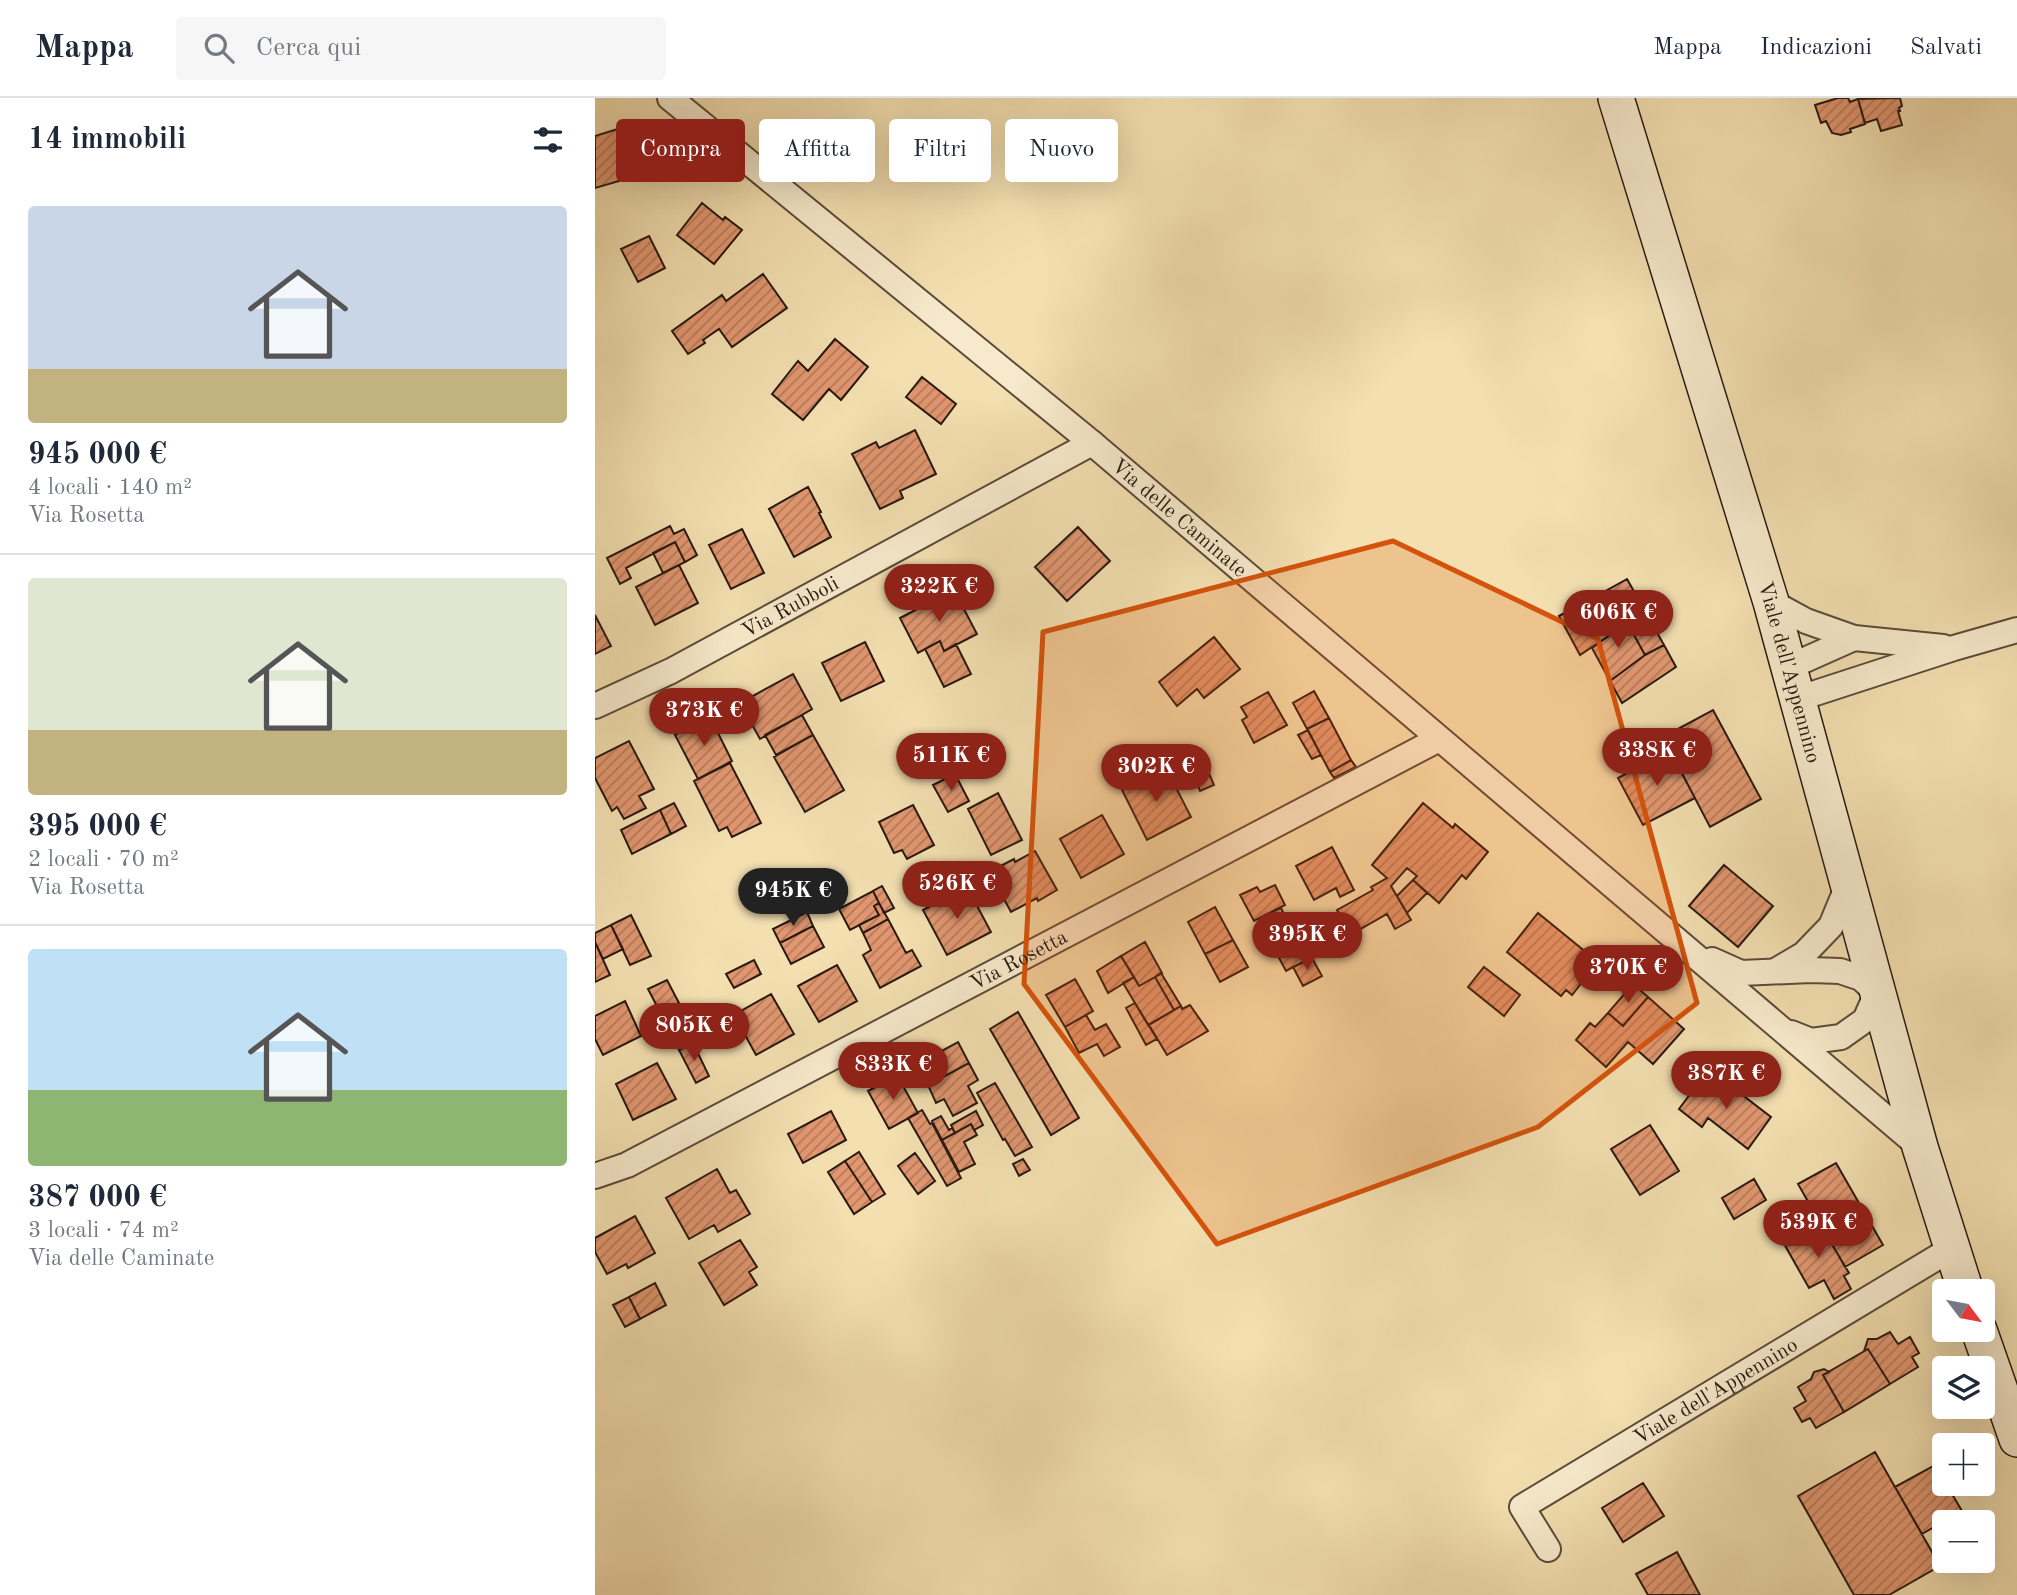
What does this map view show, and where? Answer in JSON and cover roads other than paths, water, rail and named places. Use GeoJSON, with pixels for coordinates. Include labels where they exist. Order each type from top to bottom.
{"type":"FeatureCollection","features":[{"type":"Feature","properties":{"kind":"main road","name":"Viale dell'Appennino"},"geometry":{"type":"LineString","coordinates":[[1616,98],[1772,602],[1920,1147],[1961,1279]]}},
{"type":"Feature","properties":{"kind":"main road"},"geometry":{"type":"LineString","coordinates":[[1983,1342],[2017,1439]]}},
{"type":"Feature","properties":{"kind":"street","name":"Via delle Caminate"},"geometry":{"type":"LineString","coordinates":[[670,98],[1092,443],[1920,1147]]}},
{"type":"Feature","properties":{"kind":"street","name":"Via Rubboli"},"geometry":{"type":"LineString","coordinates":[[595,706],[671,671],[1092,443]]}},
{"type":"Feature","properties":{"kind":"street"},"geometry":{"type":"LineString","coordinates":[[1772,602],[1806,621],[1854,638],[1954,648]]}},
{"type":"Feature","properties":{"kind":"street"},"geometry":{"type":"LineString","coordinates":[[1793,683],[1954,648],[2017,630]]}},
{"type":"Feature","properties":{"kind":"street"},"geometry":{"type":"LineString","coordinates":[[1793,683],[1854,638]]}},
{"type":"Feature","properties":{"kind":"street","name":"Via Rosetta"},"geometry":{"type":"LineString","coordinates":[[598,1167],[627,1165],[1439,738]]}},
{"type":"Feature","properties":{"kind":"street"},"geometry":{"type":"LineString","coordinates":[[1774,973],[1804,954],[1831,926],[1848,885]]}},
{"type":"Feature","properties":{"kind":"street","name":"Via delle Caminate"},"geometry":{"type":"LineString","coordinates":[[1683,946],[1741,973],[1840,971],[1861,978],[1877,993],[1865,1020],[1841,1037],[1811,1041],[1784,1031]]}},
{"type":"Feature","properties":{"kind":"street","name":"Viale dell'Appennino"},"geometry":{"type":"LineString","coordinates":[[1548,1549],[1522,1507],[1951,1249]]}}]}
